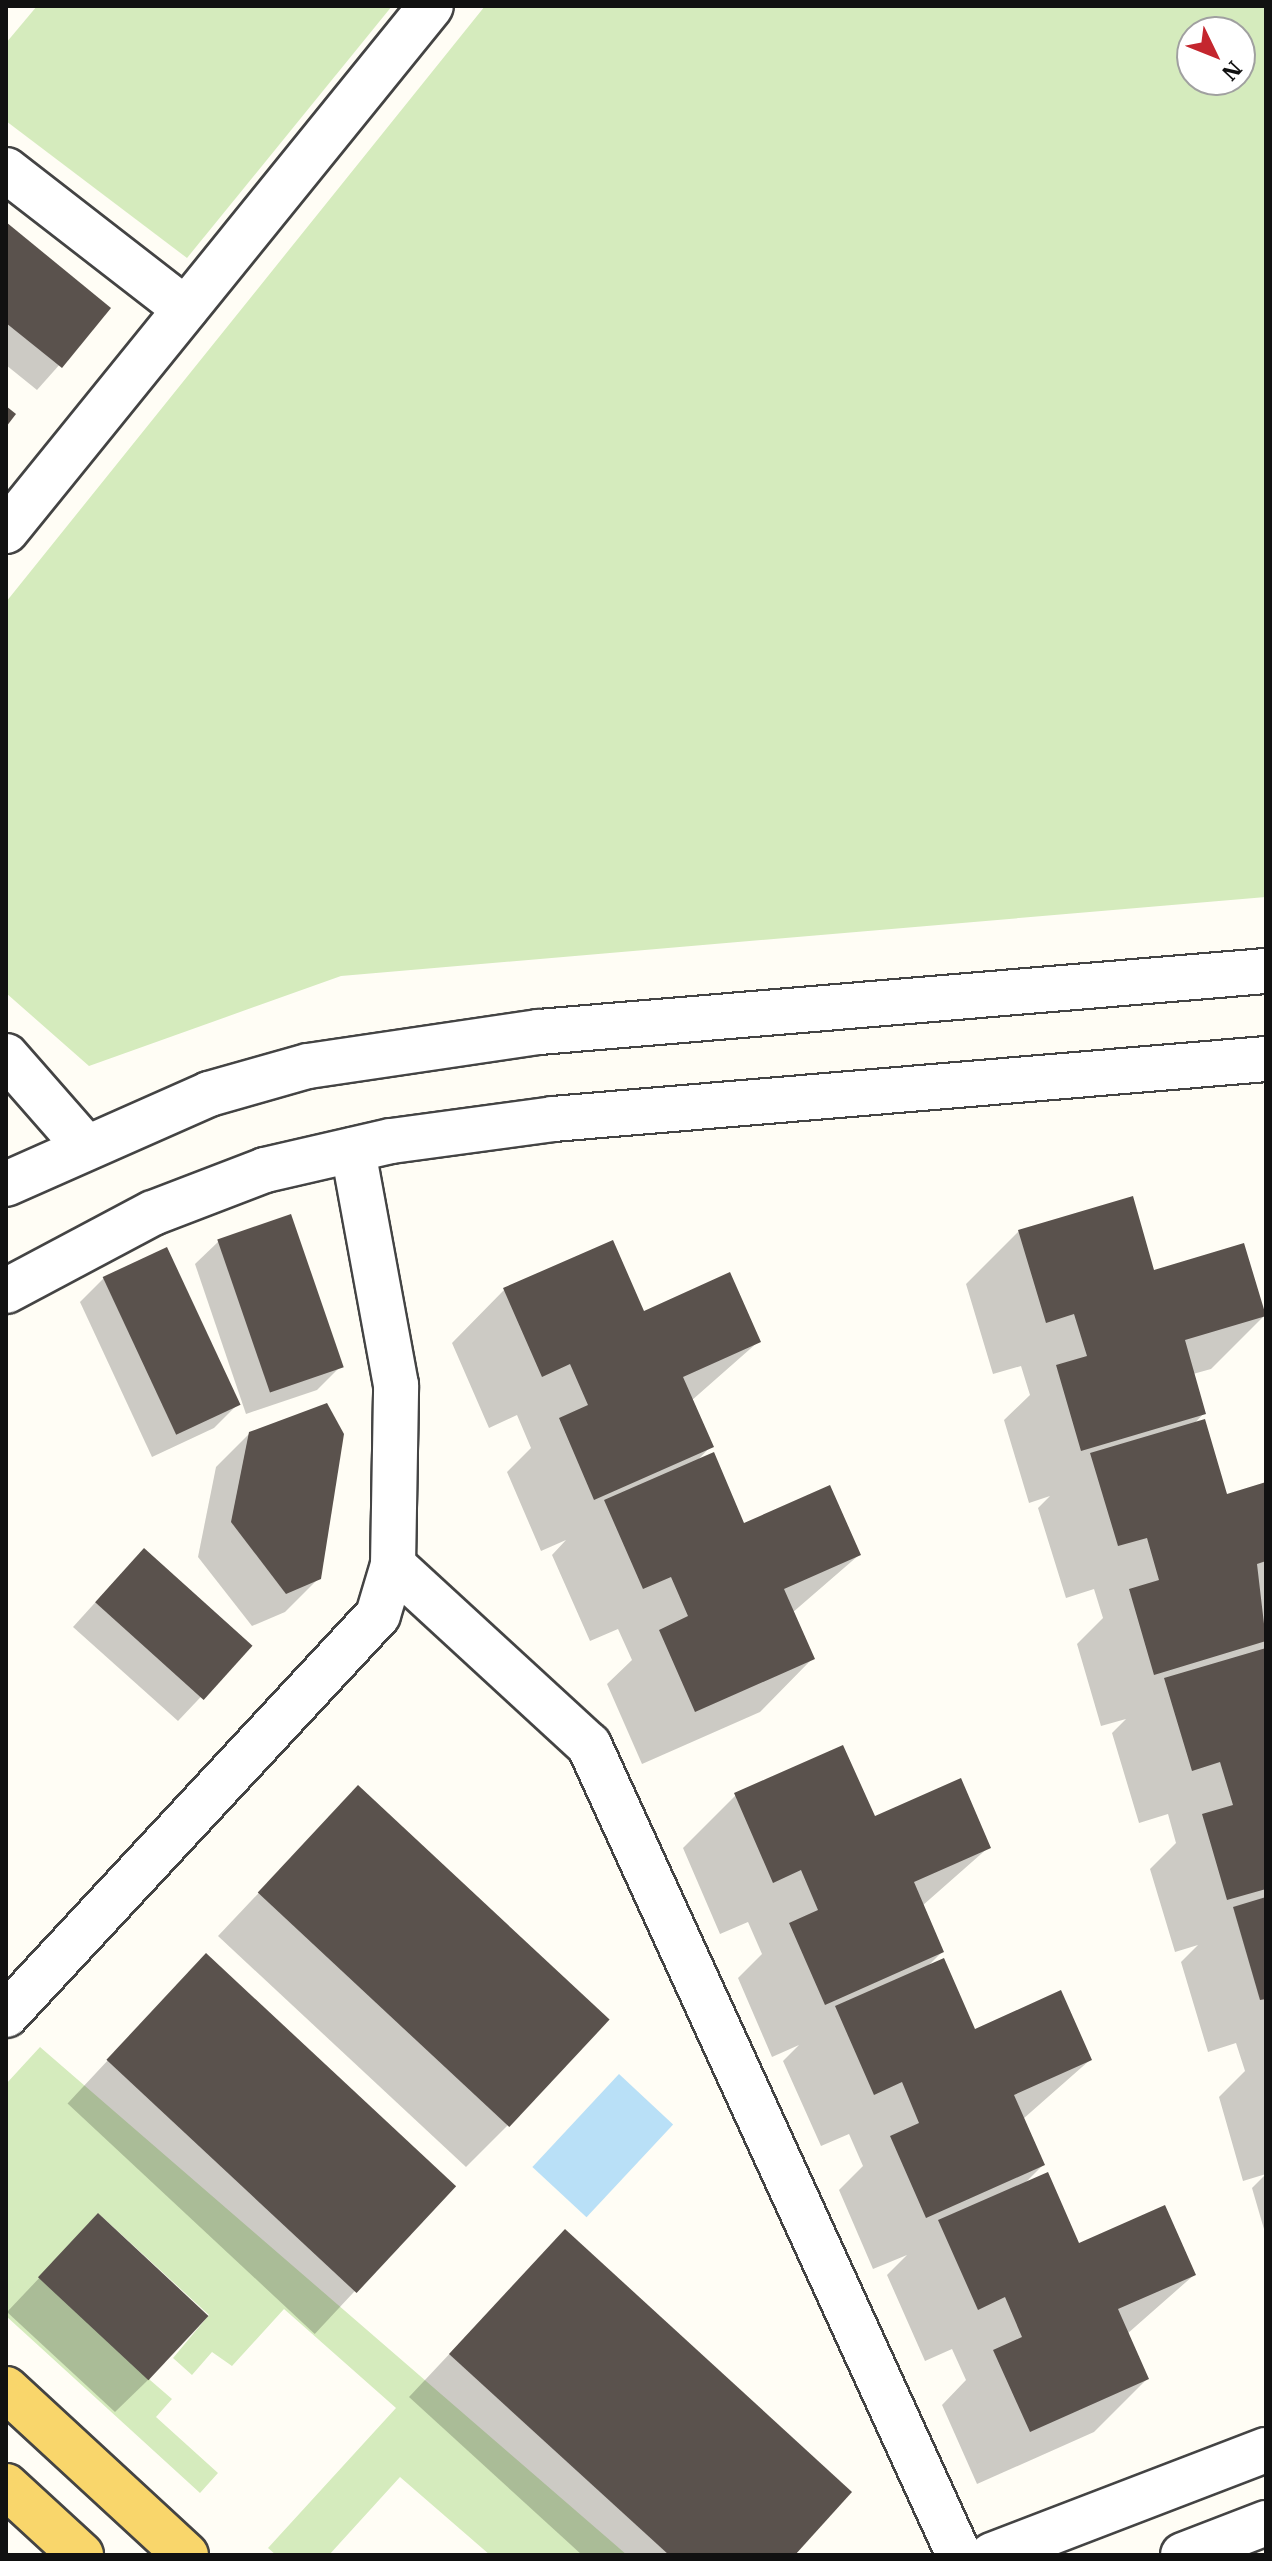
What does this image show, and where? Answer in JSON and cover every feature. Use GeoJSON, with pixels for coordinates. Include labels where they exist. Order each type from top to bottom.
{"type":"FeatureCollection","features":[{"type":"Feature","properties":{"kind":"main road"},"geometry":{"type":"LineString","coordinates":[[6,2389],[186,2555]]}},
{"type":"Feature","properties":{"kind":"main road"},"geometry":{"type":"LineString","coordinates":[[6,2486],[81,2555]]}},
{"type":"Feature","properties":{"kind":"street"},"geometry":{"type":"LineString","coordinates":[[6,531],[431,6]]}},
{"type":"Feature","properties":{"kind":"street"},"geometry":{"type":"LineString","coordinates":[[6,170],[185,309]]}},
{"type":"Feature","properties":{"kind":"street"},"geometry":{"type":"LineString","coordinates":[[6,1184],[84,1145],[209,1094],[308,1066],[539,1032],[1266,971]]}},
{"type":"Feature","properties":{"kind":"street"},"geometry":{"type":"LineString","coordinates":[[6,1056],[84,1145]]}},
{"type":"Feature","properties":{"kind":"street"},"geometry":{"type":"LineString","coordinates":[[6,1291],[153,1213],[265,1170],[353,1150],[553,1119],[1266,1059]]}},
{"type":"Feature","properties":{"kind":"street"},"geometry":{"type":"LineString","coordinates":[[6,2015],[378,1615],[393,1565],[396,1385],[353,1150]]}},
{"type":"Feature","properties":{"kind":"street"},"geometry":{"type":"LineString","coordinates":[[393,1565],[589,1745],[959,2555]]}},
{"type":"Feature","properties":{"kind":"street"},"geometry":{"type":"LineString","coordinates":[[992,2555],[1266,2450]]}},
{"type":"Feature","properties":{"kind":"street"},"geometry":{"type":"LineString","coordinates":[[1183,2555],[1266,2523]]}},
{"type":"Feature","properties":{"kind":"green space"},"geometry":{"type":"Polygon","coordinates":[[[37,6],[392,6],[187,258],[6,121],[6,43],[37,6]]]}},
{"type":"Feature","properties":{"kind":"green space"},"geometry":{"type":"Polygon","coordinates":[[[485,6],[1266,6],[1266,897],[341,976],[89,1066],[6,993],[6,602],[485,6]]]}},
{"type":"Feature","properties":{"kind":"green space"},"geometry":{"type":"Polygon","coordinates":[[[40,2047],[627,2555],[490,2555],[400,2477],[329,2555],[276,2555],[268,2548],[396,2408],[284,2309],[232,2366],[212,2352],[192,2375],[173,2358],[209,2315],[98,2213],[150,2380],[172,2399],[156,2417],[218,2473],[200,2493],[6,2316],[6,2084],[40,2047]]]}},
{"type":"Feature","properties":{"kind":"water"},"geometry":{"type":"Polygon","coordinates":[[[619,2074],[673,2124],[587,2217],[532,2167],[619,2074]]]}},
{"type":"Feature","properties":{"kind":"building"},"geometry":{"type":"Polygon","coordinates":[[[6,222],[111,308],[62,368],[6,323],[6,222]]]}},
{"type":"Feature","properties":{"kind":"building"},"geometry":{"type":"Polygon","coordinates":[[[6,406],[16,414],[6,427],[6,406]]]}},
{"type":"Feature","properties":{"kind":"building"},"geometry":{"type":"Polygon","coordinates":[[[1133,1196],[1154,1270],[1244,1243],[1266,1316],[1185,1340],[1206,1414],[1081,1451],[1056,1365],[1087,1356],[1074,1314],[1046,1323],[1018,1230],[1133,1196]]]}},
{"type":"Feature","properties":{"kind":"building"},"geometry":{"type":"Polygon","coordinates":[[[291,1214],[344,1367],[270,1393],[217,1239],[291,1214]]]}},
{"type":"Feature","properties":{"kind":"building"},"geometry":{"type":"Polygon","coordinates":[[[613,1240],[644,1311],[730,1272],[761,1342],[683,1377],[714,1447],[594,1500],[559,1418],[588,1405],[570,1364],[542,1377],[503,1288],[613,1240]]]}},
{"type":"Feature","properties":{"kind":"building"},"geometry":{"type":"Polygon","coordinates":[[[167,1247],[241,1405],[176,1435],[103,1277],[167,1247]]]}},
{"type":"Feature","properties":{"kind":"building"},"geometry":{"type":"Polygon","coordinates":[[[327,1403],[344,1434],[321,1579],[286,1594],[231,1522],[249,1432],[327,1403]]]}},
{"type":"Feature","properties":{"kind":"building"},"geometry":{"type":"Polygon","coordinates":[[[1205,1419],[1227,1494],[1266,1482],[1266,1561],[1257,1564],[1266,1641],[1154,1675],[1129,1589],[1159,1580],[1147,1538],[1118,1546],[1090,1453],[1205,1419]]]}},
{"type":"Feature","properties":{"kind":"building"},"geometry":{"type":"Polygon","coordinates":[[[714,1452],[744,1523],[830,1485],[861,1555],[784,1589],[815,1659],[695,1712],[659,1630],[688,1616],[671,1577],[643,1589],[604,1500],[714,1452]]]}},
{"type":"Feature","properties":{"kind":"building"},"geometry":{"type":"Polygon","coordinates":[[[144,1548],[252,1646],[204,1700],[95,1602],[144,1548]]]}},
{"type":"Feature","properties":{"kind":"building"},"geometry":{"type":"Polygon","coordinates":[[[1266,1648],[1266,1889],[1227,1900],[1202,1814],[1233,1805],[1220,1762],[1192,1771],[1164,1678],[1266,1648]]]}},
{"type":"Feature","properties":{"kind":"building"},"geometry":{"type":"Polygon","coordinates":[[[843,1745],[875,1816],[961,1778],[991,1848],[914,1882],[944,1952],[825,2005],[789,1923],[818,1910],[801,1870],[773,1883],[734,1793],[843,1745]]]}},
{"type":"Feature","properties":{"kind":"building"},"geometry":{"type":"Polygon","coordinates":[[[358,1785],[610,2020],[509,2127],[258,1893],[358,1785]]]}},
{"type":"Feature","properties":{"kind":"building"},"geometry":{"type":"Polygon","coordinates":[[[1266,1897],[1266,1999],[1260,2000],[1233,1907],[1266,1897]]]}},
{"type":"Feature","properties":{"kind":"building"},"geometry":{"type":"Polygon","coordinates":[[[206,1953],[456,2186],[357,2293],[106,2060],[206,1953]]]}},
{"type":"Feature","properties":{"kind":"building"},"geometry":{"type":"Polygon","coordinates":[[[944,1958],[975,2029],[1061,1990],[1092,2060],[1014,2095],[1045,2165],[926,2218],[890,2136],[919,2123],[902,2082],[874,2095],[835,2006],[944,1958]]]}},
{"type":"Feature","properties":{"kind":"building"},"geometry":{"type":"Polygon","coordinates":[[[1048,2172],[1079,2243],[1165,2205],[1196,2275],[1118,2309],[1149,2379],[1030,2432],[993,2350],[1022,2337],[1005,2297],[978,2310],[938,2220],[1048,2172]]]}},
{"type":"Feature","properties":{"kind":"building"},"geometry":{"type":"Polygon","coordinates":[[[98,2213],[208,2316],[148,2380],[38,2277],[98,2213]]]}},
{"type":"Feature","properties":{"kind":"building"},"geometry":{"type":"Polygon","coordinates":[[[565,2229],[852,2492],[795,2555],[669,2555],[449,2354],[565,2229]]]}}]}
